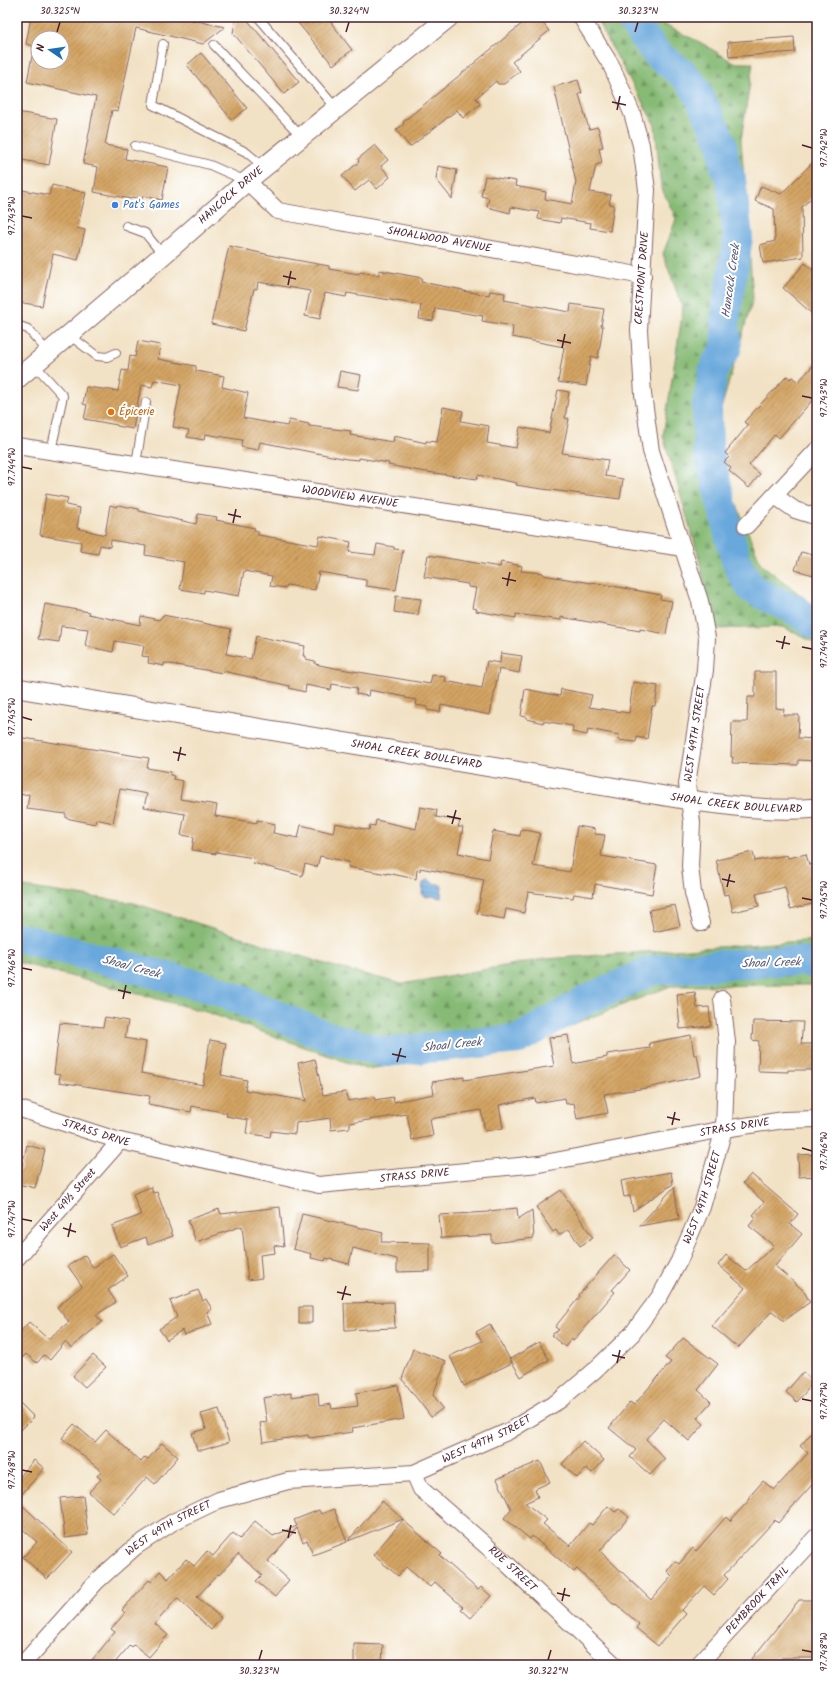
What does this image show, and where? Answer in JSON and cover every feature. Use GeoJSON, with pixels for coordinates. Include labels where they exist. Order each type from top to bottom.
{"type":"FeatureCollection","features":[{"type":"Feature","properties":{"kind":"street","name":"HANCOCK DRIVE"},"geometry":{"type":"LineString","coordinates":[[17,378],[163,255],[247,181],[449,17]]}},
{"type":"Feature","properties":{"kind":"street","name":"CRESTMONT DRIVE"},"geometry":{"type":"LineString","coordinates":[[581,17],[611,65],[632,113],[641,145],[647,190],[643,276],[638,330],[643,394],[651,451],[666,501],[683,548]]}},
{"type":"Feature","properties":{"kind":"street","name":"SHOALWOOD AVENUE"},"geometry":{"type":"LineString","coordinates":[[247,181],[278,211],[643,276]]}},
{"type":"Feature","properties":{"kind":"street","name":"WOODVIEW AVENUE"},"geometry":{"type":"LineString","coordinates":[[17,446],[683,548]]}},
{"type":"Feature","properties":{"kind":"street"},"geometry":{"type":"LineString","coordinates":[[746,526],[817,450]]}},
{"type":"Feature","properties":{"kind":"street"},"geometry":{"type":"LineString","coordinates":[[775,496],[795,510],[817,517]]}},
{"type":"Feature","properties":{"kind":"street","name":"WEST 49TH STREET"},"geometry":{"type":"LineString","coordinates":[[683,548],[700,601],[707,638],[705,670],[687,784],[692,822],[690,866],[693,893],[701,923]]}},
{"type":"Feature","properties":{"kind":"street","name":"SHOAL CREEK BOULEVARD"},"geometry":{"type":"LineString","coordinates":[[17,688],[689,800],[749,808],[782,810],[817,808]]}},
{"type":"Feature","properties":{"kind":"street","name":"WEST 49TH STREET"},"geometry":{"type":"LineString","coordinates":[[22,1665],[97,1581],[135,1547],[186,1515],[219,1500],[288,1481],[414,1473],[508,1431],[560,1400],[594,1371],[632,1334],[660,1296],[679,1261],[702,1207],[724,1129],[727,1042],[722,999]]}},
{"type":"Feature","properties":{"kind":"street","name":"STRASS DRIVE"},"geometry":{"type":"LineString","coordinates":[[17,1108],[120,1141],[319,1185],[539,1164],[724,1129],[784,1120],[817,1118]]}},
{"type":"Feature","properties":{"kind":"street","name":"West 49½ Street"},"geometry":{"type":"LineString","coordinates":[[17,1258],[120,1141]]}},
{"type":"Feature","properties":{"kind":"street","name":"RUE STREET"},"geometry":{"type":"LineString","coordinates":[[414,1473],[421,1489],[504,1562],[615,1665]]}},
{"type":"Feature","properties":{"kind":"street","name":"PEMBROOK TRAIL"},"geometry":{"type":"LineString","coordinates":[[698,1665],[817,1536]]}},
{"type":"Feature","properties":{"kind":"lane"},"geometry":{"type":"LineString","coordinates":[[258,17],[336,108]]}},
{"type":"Feature","properties":{"kind":"lane"},"geometry":{"type":"LineString","coordinates":[[163,44],[153,105],[246,152],[264,167]]}},
{"type":"Feature","properties":{"kind":"lane"},"geometry":{"type":"LineString","coordinates":[[214,45],[301,136]]}},
{"type":"Feature","properties":{"kind":"lane"},"geometry":{"type":"LineString","coordinates":[[135,146],[210,165],[247,181]]}},
{"type":"Feature","properties":{"kind":"lane"},"geometry":{"type":"LineString","coordinates":[[126,226],[145,233],[163,255]]}},
{"type":"Feature","properties":{"kind":"lane"},"geometry":{"type":"LineString","coordinates":[[17,325],[28,329],[48,352]]}},
{"type":"Feature","properties":{"kind":"lane"},"geometry":{"type":"LineString","coordinates":[[69,335],[97,356],[107,357],[116,353]]}},
{"type":"Feature","properties":{"kind":"lane"},"geometry":{"type":"LineString","coordinates":[[34,364],[63,396],[51,451]]}},
{"type":"Feature","properties":{"kind":"lane"},"geometry":{"type":"LineString","coordinates":[[136,464],[146,402]]}},
{"type":"Feature","properties":{"kind":"green space"},"geometry":{"type":"Polygon","coordinates":[[[595,17],[657,17],[663,24],[705,45],[734,63],[753,63],[741,140],[753,298],[719,416],[722,468],[761,564],[817,608],[817,644],[783,627],[712,629],[712,618],[697,551],[663,436],[683,309],[663,254],[676,219],[661,187],[655,125],[595,17]]]}},
{"type":"Feature","properties":{"kind":"green space"},"geometry":{"type":"Polygon","coordinates":[[[17,886],[134,903],[332,966],[402,984],[544,959],[817,940],[817,985],[671,986],[546,1035],[516,1050],[366,1069],[206,1012],[17,962],[17,886]]]}},
{"type":"Feature","properties":{"kind":"water"},"geometry":{"type":"Polygon","coordinates":[[[428,878],[432,883],[442,886],[441,898],[432,896],[427,897],[422,894],[423,883],[428,878]]]}},
{"type":"Feature","properties":{"kind":"building"},"geometry":{"type":"Polygon","coordinates":[[[31,17],[178,17],[225,27],[203,44],[136,28],[118,111],[112,110],[105,145],[127,149],[125,159],[168,167],[162,200],[143,196],[142,199],[132,197],[131,199],[94,192],[98,167],[83,164],[96,97],[27,82],[30,67],[30,70],[70,70],[70,30],[30,30],[30,45],[26,44],[31,17]]]}},
{"type":"Feature","properties":{"kind":"building"},"geometry":{"type":"Polygon","coordinates":[[[236,17],[245,17],[299,82],[284,94],[233,33],[236,17]]]}},
{"type":"Feature","properties":{"kind":"building"},"geometry":{"type":"Polygon","coordinates":[[[293,17],[327,17],[352,50],[333,65],[293,17]]]}},
{"type":"Feature","properties":{"kind":"building"},"geometry":{"type":"Polygon","coordinates":[[[530,17],[538,17],[549,31],[512,62],[520,71],[504,84],[498,84],[496,81],[476,98],[480,104],[463,118],[457,110],[410,147],[396,130],[404,124],[403,122],[530,17]]]}},
{"type":"Feature","properties":{"kind":"building"},"geometry":{"type":"Polygon","coordinates":[[[794,37],[795,52],[729,57],[728,42],[794,37]]]}},
{"type":"Feature","properties":{"kind":"building"},"geometry":{"type":"Polygon","coordinates":[[[201,53],[247,108],[232,120],[187,65],[201,53]]]}},
{"type":"Feature","properties":{"kind":"building"},"geometry":{"type":"Polygon","coordinates":[[[578,80],[582,93],[579,94],[589,129],[598,127],[603,147],[599,148],[602,163],[596,165],[590,192],[611,195],[609,204],[614,205],[610,231],[590,228],[591,223],[561,218],[560,223],[538,219],[539,212],[511,207],[510,213],[487,207],[489,198],[481,196],[485,176],[516,181],[515,186],[546,192],[545,199],[572,204],[576,182],[554,87],[578,80]]]}},
{"type":"Feature","properties":{"kind":"building"},"geometry":{"type":"Polygon","coordinates":[[[17,112],[57,119],[49,165],[17,159],[17,112]]]}},
{"type":"Feature","properties":{"kind":"building"},"geometry":{"type":"Polygon","coordinates":[[[375,145],[388,160],[381,166],[390,177],[377,189],[369,180],[355,191],[342,176],[359,162],[358,159],[375,145]]]}},
{"type":"Feature","properties":{"kind":"building"},"geometry":{"type":"Polygon","coordinates":[[[817,158],[817,192],[802,207],[803,257],[763,263],[760,245],[775,241],[774,209],[755,201],[761,186],[781,194],[817,158]]]}},
{"type":"Feature","properties":{"kind":"building"},"geometry":{"type":"Polygon","coordinates":[[[438,166],[457,170],[452,199],[436,179],[438,166]]]}},
{"type":"Feature","properties":{"kind":"building"},"geometry":{"type":"Polygon","coordinates":[[[52,185],[86,193],[77,228],[85,230],[78,260],[53,254],[42,306],[17,302],[17,189],[49,195],[52,185]]]}},
{"type":"Feature","properties":{"kind":"building"},"geometry":{"type":"Polygon","coordinates":[[[229,246],[329,266],[329,269],[359,274],[360,272],[379,275],[379,270],[422,278],[421,282],[463,291],[489,295],[490,291],[505,293],[504,300],[570,312],[571,304],[604,309],[598,358],[591,356],[586,386],[558,382],[564,347],[512,337],[513,326],[482,321],[483,316],[435,308],[433,321],[419,319],[421,305],[347,293],[346,297],[325,293],[320,319],[305,316],[310,291],[258,282],[257,289],[254,289],[244,331],[211,324],[229,246]]]}},
{"type":"Feature","properties":{"kind":"building"},"geometry":{"type":"Polygon","coordinates":[[[805,263],[817,273],[817,318],[783,288],[805,263]]]}},
{"type":"Feature","properties":{"kind":"building"},"geometry":{"type":"Polygon","coordinates":[[[138,341],[160,345],[158,359],[196,366],[196,371],[224,376],[222,387],[248,393],[243,418],[287,426],[289,420],[309,424],[309,426],[351,431],[350,435],[393,442],[394,436],[426,443],[426,441],[437,442],[443,407],[463,411],[461,421],[489,426],[487,443],[516,448],[520,427],[549,433],[558,390],[569,392],[565,418],[569,419],[562,453],[608,460],[605,476],[623,479],[620,499],[516,485],[517,483],[478,475],[477,479],[420,471],[388,465],[389,463],[359,458],[359,460],[347,459],[260,442],[258,450],[241,447],[242,440],[205,434],[204,440],[187,437],[189,430],[173,427],[181,385],[154,380],[152,387],[141,385],[133,429],[84,419],[87,405],[83,404],[86,387],[118,391],[122,370],[128,371],[130,356],[135,357],[138,341]]]}},
{"type":"Feature","properties":{"kind":"building"},"geometry":{"type":"Polygon","coordinates":[[[817,361],[817,395],[779,438],[775,434],[749,465],[760,474],[749,488],[729,471],[731,468],[724,462],[729,457],[725,453],[748,425],[744,422],[787,376],[790,379],[792,377],[798,382],[817,361]]]}},
{"type":"Feature","properties":{"kind":"building"},"geometry":{"type":"Polygon","coordinates":[[[340,371],[361,375],[358,390],[337,387],[340,371]]]}},
{"type":"Feature","properties":{"kind":"building"},"geometry":{"type":"Polygon","coordinates":[[[46,494],[68,498],[66,505],[80,508],[77,528],[105,535],[110,505],[117,507],[118,505],[196,524],[198,514],[217,517],[216,520],[255,528],[254,530],[258,531],[258,535],[318,545],[320,536],[351,542],[349,552],[375,555],[377,544],[394,547],[394,549],[403,550],[396,590],[366,586],[366,580],[319,572],[315,590],[287,585],[286,588],[270,586],[272,576],[244,571],[239,596],[204,590],[204,593],[180,589],[184,562],[145,555],[146,546],[111,540],[110,547],[100,545],[98,554],[80,551],[81,542],[40,535],[46,494]]]}},
{"type":"Feature","properties":{"kind":"building"},"geometry":{"type":"Polygon","coordinates":[[[801,552],[817,556],[817,576],[795,570],[801,552]]]}},
{"type":"Feature","properties":{"kind":"building"},"geometry":{"type":"Polygon","coordinates":[[[428,555],[500,567],[501,562],[522,566],[521,571],[543,573],[543,575],[661,595],[660,599],[672,601],[666,634],[561,617],[561,620],[516,614],[516,618],[476,611],[477,609],[472,608],[476,588],[468,587],[468,584],[424,577],[428,555]]]}},
{"type":"Feature","properties":{"kind":"building"},"geometry":{"type":"Polygon","coordinates":[[[396,596],[421,599],[418,615],[394,612],[396,596]]]}},
{"type":"Feature","properties":{"kind":"building"},"geometry":{"type":"Polygon","coordinates":[[[45,604],[89,612],[88,614],[140,625],[141,616],[159,620],[163,615],[198,622],[231,629],[226,654],[251,659],[256,636],[305,646],[303,656],[306,656],[306,659],[315,661],[315,664],[430,684],[432,675],[446,677],[445,681],[482,688],[487,661],[500,663],[501,653],[522,656],[519,673],[499,669],[490,715],[441,705],[440,712],[427,710],[427,707],[416,705],[417,700],[369,690],[368,696],[356,694],[357,688],[332,684],[331,690],[306,685],[305,692],[289,688],[290,686],[223,671],[223,673],[164,663],[164,666],[148,663],[149,657],[142,656],[144,646],[115,641],[113,652],[85,646],[88,629],[61,626],[59,642],[38,639],[45,604]]]}},
{"type":"Feature","properties":{"kind":"building"},"geometry":{"type":"Polygon","coordinates":[[[755,672],[776,672],[776,708],[784,709],[783,715],[799,715],[798,738],[817,739],[817,761],[798,760],[798,765],[732,763],[732,722],[747,722],[748,697],[755,697],[755,672]]]}},
{"type":"Feature","properties":{"kind":"building"},"geometry":{"type":"Polygon","coordinates":[[[633,682],[658,686],[655,706],[652,706],[647,739],[637,737],[636,742],[618,740],[619,735],[588,729],[587,735],[572,732],[573,726],[543,721],[543,723],[521,716],[525,689],[560,696],[561,689],[592,695],[589,707],[629,713],[633,682]]]}},
{"type":"Feature","properties":{"kind":"building"},"geometry":{"type":"Polygon","coordinates":[[[17,737],[149,758],[147,768],[171,772],[170,775],[174,776],[173,779],[183,781],[180,799],[217,805],[215,816],[257,823],[257,820],[275,824],[273,833],[298,838],[301,825],[333,833],[335,823],[369,830],[370,825],[375,826],[376,820],[416,829],[420,807],[437,810],[436,817],[460,821],[458,827],[463,827],[458,853],[488,859],[493,831],[520,836],[521,829],[540,833],[533,866],[570,872],[577,826],[595,829],[595,834],[605,835],[601,856],[657,865],[652,894],[595,884],[593,897],[574,894],[573,898],[528,892],[524,913],[506,909],[504,919],[477,914],[484,880],[420,868],[420,871],[417,870],[416,879],[348,867],[349,862],[320,856],[317,867],[305,864],[302,876],[253,863],[254,858],[192,850],[194,837],[181,835],[185,814],[144,807],[147,794],[120,789],[113,823],[96,819],[95,824],[66,818],[66,814],[27,809],[29,794],[17,795],[17,737]]]}},
{"type":"Feature","properties":{"kind":"building"},"geometry":{"type":"Polygon","coordinates":[[[753,852],[755,861],[787,855],[788,858],[806,854],[809,865],[817,863],[817,903],[790,909],[785,887],[756,894],[759,906],[733,912],[729,894],[724,895],[716,860],[753,852]]]}},
{"type":"Feature","properties":{"kind":"building"},"geometry":{"type":"Polygon","coordinates":[[[675,905],[680,926],[654,932],[649,910],[675,905]]]}},
{"type":"Feature","properties":{"kind":"building"},"geometry":{"type":"Polygon","coordinates":[[[695,992],[697,1008],[709,1007],[711,1026],[680,1029],[677,994],[695,992]]]}},
{"type":"Feature","properties":{"kind":"building"},"geometry":{"type":"Polygon","coordinates":[[[105,1017],[128,1021],[125,1038],[146,1042],[141,1073],[203,1085],[210,1040],[226,1043],[221,1075],[247,1080],[245,1090],[306,1101],[298,1063],[315,1059],[323,1095],[345,1092],[348,1101],[374,1097],[375,1100],[393,1097],[394,1102],[434,1094],[432,1082],[464,1077],[464,1080],[554,1066],[549,1038],[568,1035],[573,1064],[607,1057],[607,1054],[650,1048],[649,1043],[691,1035],[694,1055],[697,1055],[701,1076],[647,1088],[604,1094],[608,1113],[577,1119],[574,1103],[566,1104],[565,1098],[536,1103],[535,1098],[499,1105],[503,1128],[485,1131],[481,1110],[430,1119],[433,1136],[412,1140],[407,1114],[350,1123],[350,1128],[331,1130],[330,1118],[296,1123],[295,1134],[271,1131],[270,1137],[246,1133],[248,1120],[226,1116],[227,1113],[192,1106],[191,1112],[148,1104],[150,1096],[59,1082],[60,1075],[54,1074],[60,1023],[103,1027],[105,1017]]]}},
{"type":"Feature","properties":{"kind":"building"},"geometry":{"type":"Polygon","coordinates":[[[753,1021],[803,1022],[801,1044],[817,1044],[817,1070],[788,1070],[788,1072],[758,1071],[759,1041],[752,1040],[753,1021]]]}},
{"type":"Feature","properties":{"kind":"building"},"geometry":{"type":"Polygon","coordinates":[[[27,1145],[45,1150],[35,1188],[17,1184],[17,1170],[21,1170],[27,1145]]]}},
{"type":"Feature","properties":{"kind":"building"},"geometry":{"type":"Polygon","coordinates":[[[817,1154],[817,1176],[799,1177],[798,1155],[817,1154]]]}},
{"type":"Feature","properties":{"kind":"building"},"geometry":{"type":"Polygon","coordinates":[[[671,1172],[673,1184],[633,1211],[630,1196],[624,1197],[621,1181],[671,1172]]]}},
{"type":"Feature","properties":{"kind":"building"},"geometry":{"type":"Polygon","coordinates":[[[751,1174],[798,1214],[790,1224],[802,1234],[775,1266],[803,1290],[810,1302],[784,1321],[772,1311],[738,1348],[712,1326],[745,1288],[718,1265],[726,1255],[746,1271],[774,1246],[749,1226],[756,1217],[753,1215],[764,1202],[743,1183],[751,1174]]]}},
{"type":"Feature","properties":{"kind":"building"},"geometry":{"type":"Polygon","coordinates":[[[151,1187],[153,1193],[157,1192],[173,1236],[148,1245],[146,1237],[120,1247],[112,1226],[141,1215],[133,1194],[151,1187]]]}},
{"type":"Feature","properties":{"kind":"building"},"geometry":{"type":"Polygon","coordinates":[[[674,1187],[679,1219],[639,1226],[674,1187]]]}},
{"type":"Feature","properties":{"kind":"building"},"geometry":{"type":"Polygon","coordinates":[[[561,1190],[593,1238],[580,1246],[569,1229],[559,1235],[556,1230],[553,1232],[536,1207],[561,1190]]]}},
{"type":"Feature","properties":{"kind":"building"},"geometry":{"type":"Polygon","coordinates":[[[280,1207],[284,1247],[274,1245],[275,1253],[260,1255],[262,1278],[248,1280],[242,1226],[196,1242],[188,1220],[219,1209],[221,1214],[280,1207]]]}},
{"type":"Feature","properties":{"kind":"building"},"geometry":{"type":"Polygon","coordinates":[[[517,1208],[518,1219],[532,1210],[534,1238],[492,1243],[492,1235],[441,1238],[439,1215],[489,1212],[517,1208]]]}},
{"type":"Feature","properties":{"kind":"building"},"geometry":{"type":"Polygon","coordinates":[[[302,1214],[383,1233],[381,1242],[430,1243],[430,1271],[397,1272],[397,1259],[353,1248],[349,1264],[326,1258],[325,1261],[311,1258],[312,1254],[293,1249],[302,1214]]]}},
{"type":"Feature","properties":{"kind":"building"},"geometry":{"type":"Polygon","coordinates":[[[113,1254],[128,1276],[108,1290],[116,1302],[96,1315],[102,1322],[71,1348],[65,1342],[50,1360],[44,1355],[37,1363],[26,1354],[17,1363],[17,1335],[29,1322],[48,1339],[69,1322],[57,1307],[82,1286],[68,1266],[85,1255],[93,1268],[113,1254]]]}},
{"type":"Feature","properties":{"kind":"building"},"geometry":{"type":"Polygon","coordinates":[[[614,1255],[630,1270],[612,1290],[615,1292],[573,1341],[571,1339],[565,1347],[551,1335],[559,1330],[555,1327],[580,1296],[579,1295],[582,1291],[614,1255]]]}},
{"type":"Feature","properties":{"kind":"building"},"geometry":{"type":"Polygon","coordinates":[[[198,1290],[203,1301],[206,1299],[212,1309],[207,1312],[212,1324],[184,1335],[182,1330],[167,1340],[159,1329],[177,1317],[170,1301],[198,1290]]]}},
{"type":"Feature","properties":{"kind":"building"},"geometry":{"type":"Polygon","coordinates":[[[394,1302],[395,1328],[345,1330],[344,1303],[394,1302]]]}},
{"type":"Feature","properties":{"kind":"building"},"geometry":{"type":"Polygon","coordinates":[[[299,1307],[312,1307],[312,1323],[299,1323],[299,1307]]]}},
{"type":"Feature","properties":{"kind":"building"},"geometry":{"type":"Polygon","coordinates":[[[490,1324],[512,1363],[464,1386],[450,1356],[482,1341],[476,1332],[490,1324]]]}},
{"type":"Feature","properties":{"kind":"building"},"geometry":{"type":"Polygon","coordinates":[[[683,1338],[718,1364],[698,1390],[711,1402],[697,1418],[704,1424],[689,1441],[664,1419],[646,1439],[665,1459],[650,1475],[630,1457],[636,1450],[609,1428],[630,1402],[634,1405],[671,1362],[665,1358],[683,1338]]]}},
{"type":"Feature","properties":{"kind":"building"},"geometry":{"type":"Polygon","coordinates":[[[539,1342],[549,1360],[521,1377],[510,1359],[539,1342]]]}},
{"type":"Feature","properties":{"kind":"building"},"geometry":{"type":"Polygon","coordinates":[[[413,1349],[446,1361],[433,1395],[443,1408],[431,1417],[402,1379],[413,1349]]]}},
{"type":"Feature","properties":{"kind":"building"},"geometry":{"type":"Polygon","coordinates":[[[93,1355],[106,1367],[85,1387],[73,1376],[93,1355]]]}},
{"type":"Feature","properties":{"kind":"building"},"geometry":{"type":"Polygon","coordinates":[[[803,1372],[814,1382],[797,1402],[786,1392],[803,1372]]]}},
{"type":"Feature","properties":{"kind":"building"},"geometry":{"type":"Polygon","coordinates":[[[398,1385],[404,1419],[352,1428],[353,1432],[309,1438],[308,1435],[263,1442],[260,1423],[267,1422],[263,1398],[291,1393],[291,1397],[318,1393],[319,1406],[331,1404],[332,1409],[358,1406],[356,1393],[398,1385]]]}},
{"type":"Feature","properties":{"kind":"building"},"geometry":{"type":"Polygon","coordinates":[[[17,1400],[34,1417],[17,1434],[17,1400]]]}},
{"type":"Feature","properties":{"kind":"building"},"geometry":{"type":"Polygon","coordinates":[[[219,1409],[229,1442],[203,1450],[197,1450],[192,1433],[206,1429],[201,1414],[219,1409]]]}},
{"type":"Feature","properties":{"kind":"building"},"geometry":{"type":"Polygon","coordinates":[[[74,1424],[95,1442],[106,1430],[141,1462],[145,1457],[148,1459],[162,1443],[178,1457],[155,1484],[147,1477],[114,1514],[89,1492],[101,1479],[97,1476],[101,1471],[62,1438],[74,1424]]]}},
{"type":"Feature","properties":{"kind":"building"},"geometry":{"type":"Polygon","coordinates":[[[817,1427],[817,1479],[778,1523],[775,1520],[724,1575],[728,1579],[714,1595],[704,1586],[682,1610],[686,1614],[658,1646],[636,1628],[639,1624],[616,1604],[615,1605],[577,1569],[574,1572],[532,1536],[530,1539],[504,1518],[511,1509],[497,1479],[540,1461],[550,1482],[535,1489],[538,1497],[525,1503],[547,1520],[543,1524],[570,1546],[589,1523],[592,1525],[608,1506],[615,1512],[619,1509],[629,1517],[600,1551],[651,1600],[672,1576],[667,1571],[675,1561],[679,1564],[693,1548],[696,1551],[726,1517],[730,1521],[751,1498],[749,1497],[763,1481],[774,1490],[808,1453],[800,1446],[817,1427]]]}},
{"type":"Feature","properties":{"kind":"building"},"geometry":{"type":"Polygon","coordinates":[[[583,1441],[604,1460],[592,1473],[586,1468],[577,1478],[562,1464],[583,1441]]]}},
{"type":"Feature","properties":{"kind":"building"},"geometry":{"type":"Polygon","coordinates":[[[34,1460],[44,1468],[17,1500],[17,1480],[34,1460]]]}},
{"type":"Feature","properties":{"kind":"building"},"geometry":{"type":"Polygon","coordinates":[[[83,1496],[88,1535],[65,1538],[60,1498],[83,1496]]]}},
{"type":"Feature","properties":{"kind":"building"},"geometry":{"type":"Polygon","coordinates":[[[17,1500],[72,1552],[47,1579],[23,1557],[37,1542],[17,1524],[17,1500]]]}},
{"type":"Feature","properties":{"kind":"building"},"geometry":{"type":"Polygon","coordinates":[[[382,1501],[403,1519],[348,1541],[375,1509],[382,1501]]]}},
{"type":"Feature","properties":{"kind":"building"},"geometry":{"type":"Polygon","coordinates":[[[334,1509],[347,1542],[313,1555],[307,1540],[303,1542],[297,1528],[268,1561],[289,1580],[275,1597],[256,1581],[262,1575],[238,1554],[197,1597],[221,1618],[211,1630],[177,1598],[155,1624],[168,1635],[149,1657],[134,1645],[132,1647],[130,1645],[113,1665],[88,1665],[115,1632],[111,1629],[125,1613],[122,1610],[149,1580],[151,1582],[160,1571],[168,1579],[186,1559],[194,1566],[207,1551],[213,1556],[233,1533],[240,1539],[255,1521],[273,1536],[297,1526],[294,1520],[319,1510],[321,1514],[334,1509]]]}},
{"type":"Feature","properties":{"kind":"building"},"geometry":{"type":"Polygon","coordinates":[[[403,1520],[442,1554],[440,1556],[478,1590],[481,1587],[491,1596],[471,1618],[461,1609],[463,1607],[435,1582],[430,1587],[406,1567],[398,1576],[373,1555],[403,1520]]]}},
{"type":"Feature","properties":{"kind":"building"},"geometry":{"type":"Polygon","coordinates":[[[799,1600],[817,1600],[817,1658],[782,1658],[776,1665],[747,1665],[799,1600]]]}},
{"type":"Feature","properties":{"kind":"building"},"geometry":{"type":"Polygon","coordinates":[[[354,1644],[383,1645],[382,1665],[354,1665],[354,1644]]]}},
{"type":"Feature","properties":{"kind":"waterway","name":"Hancock Creek"},"geometry":{"type":"LineString","coordinates":[[629,17],[657,54],[683,74],[695,88],[722,143],[725,166],[731,180],[738,237],[725,321],[727,347],[716,364],[713,372],[707,407],[708,450],[735,557],[740,570],[751,588],[792,608],[817,625]]}},
{"type":"Feature","properties":{"kind":"waterway","name":"Shoal Creek"},"geometry":{"type":"LineString","coordinates":[[17,937],[217,990],[326,1036],[384,1052],[519,1039],[586,1000],[653,970],[773,961],[817,962]]}},
{"type":"Feature","properties":{"kind":"place","name":"Pat's Games"},"geometry":{"type":"Point","coordinates":[115,205]}},
{"type":"Feature","properties":{"kind":"place","name":"Épicerie"},"geometry":{"type":"Point","coordinates":[111,412]}}]}
